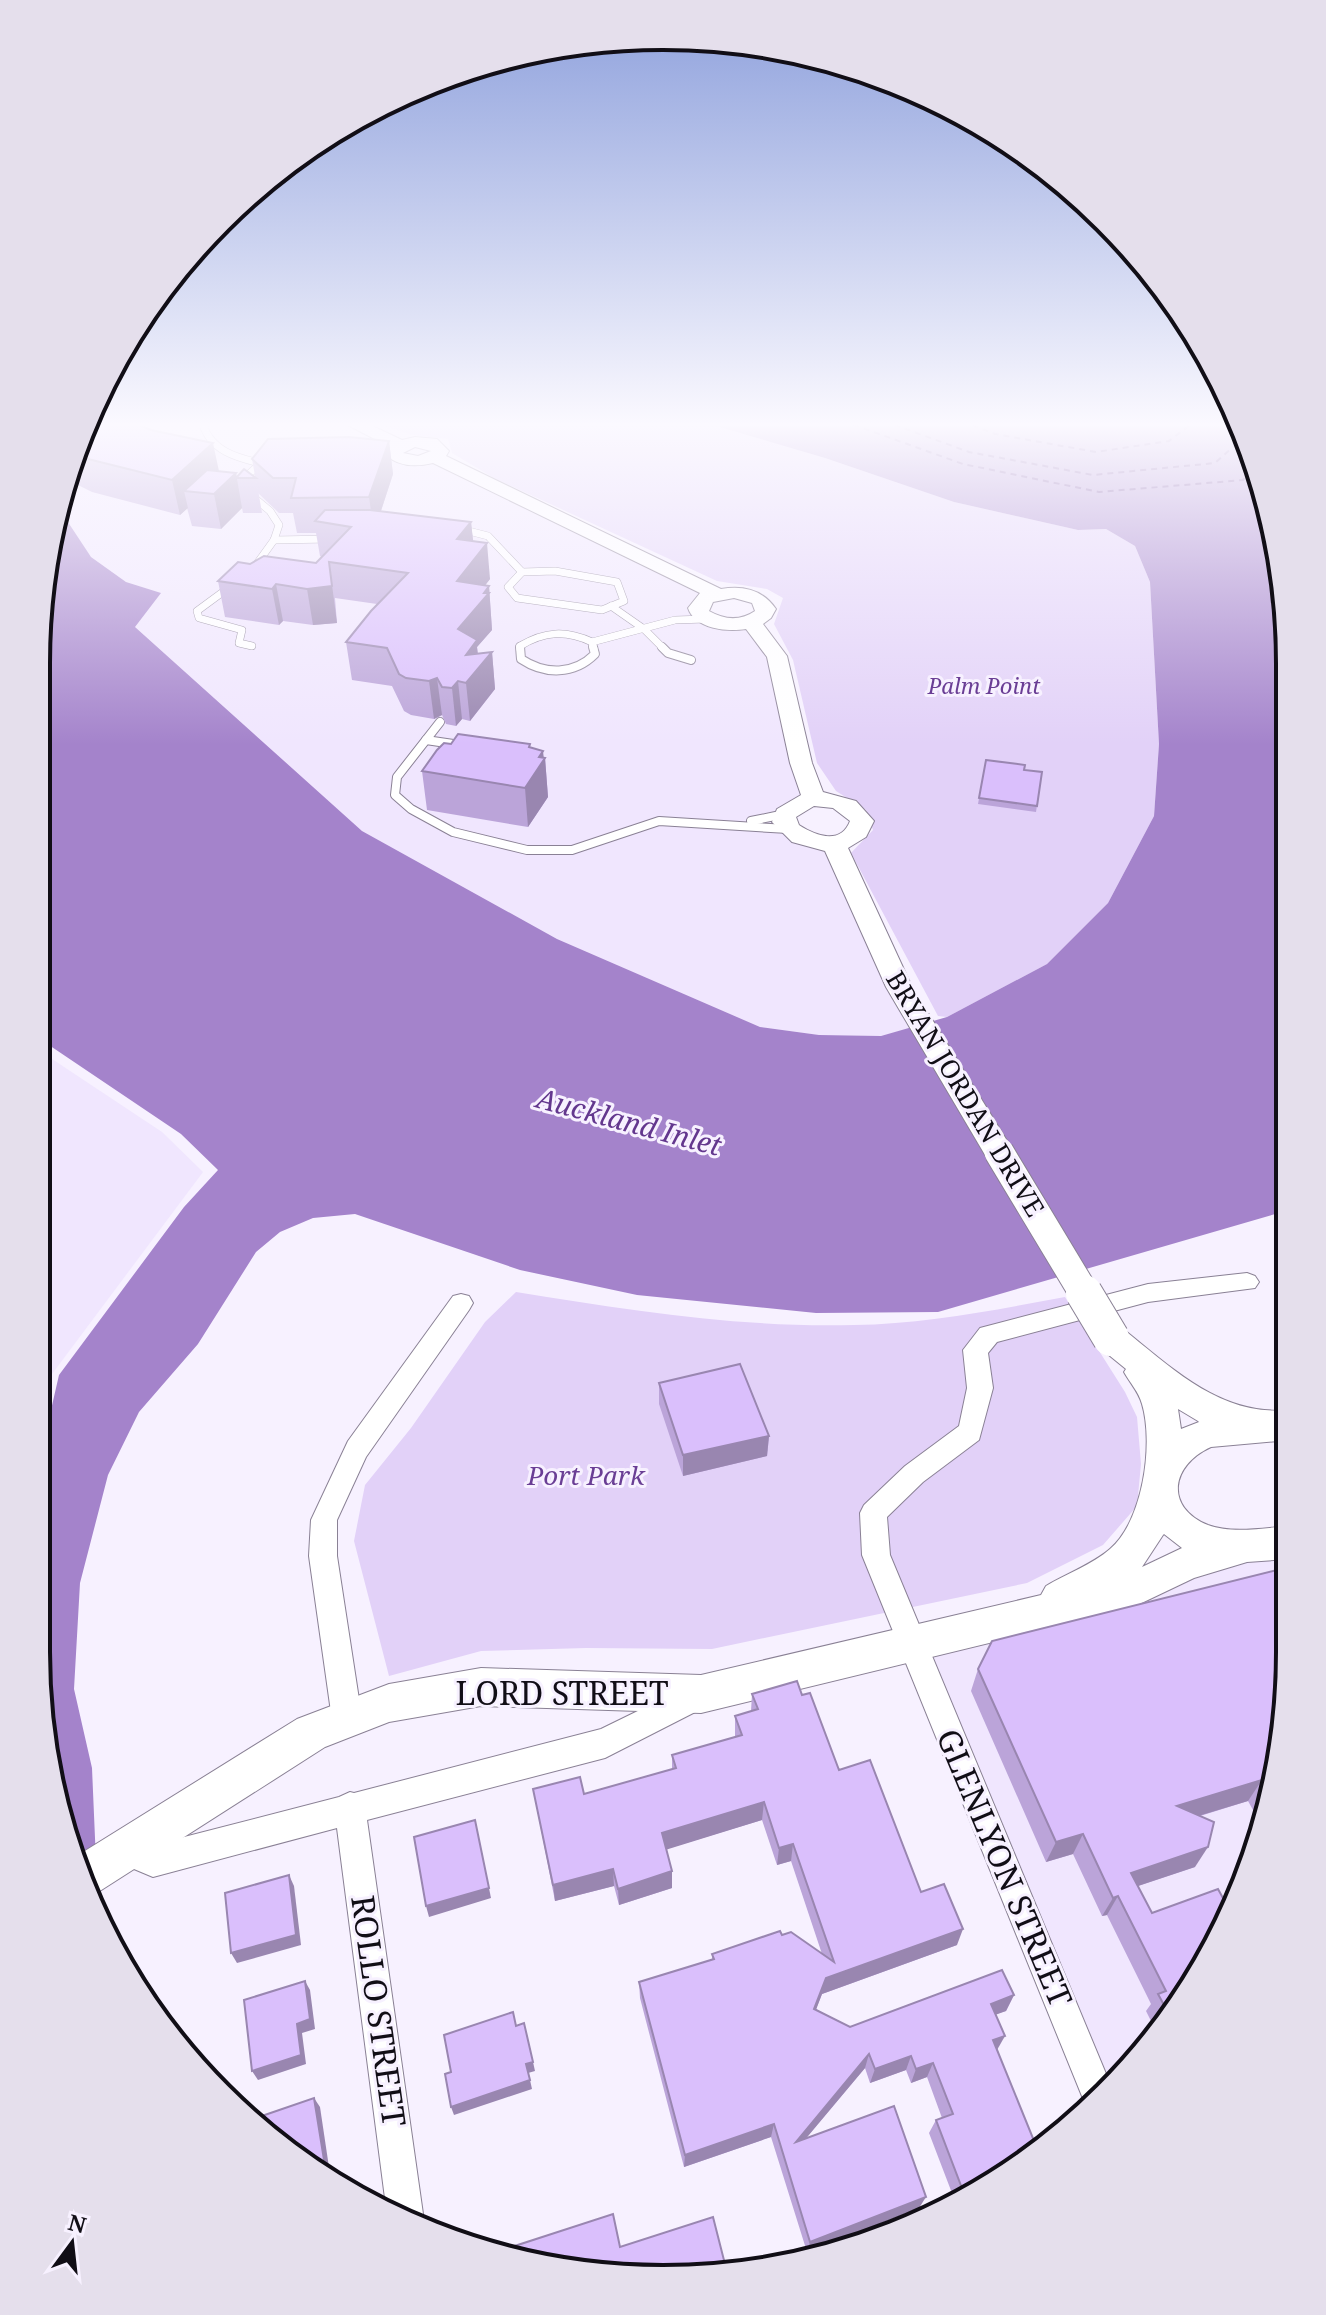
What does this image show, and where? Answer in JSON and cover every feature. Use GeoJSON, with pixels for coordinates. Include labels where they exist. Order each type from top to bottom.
{"type":"FeatureCollection","features":[{"type":"Feature","properties":{"kind":"main road"},"geometry":{"type":"LineString","coordinates":[[583,529],[716,594]]}},
{"type":"Feature","properties":{"kind":"main road"},"geometry":{"type":"LineString","coordinates":[[735,592],[759,599],[766,609],[764,614],[751,622],[728,624],[702,613],[700,602],[716,594],[735,592]]}},
{"type":"Feature","properties":{"kind":"main road"},"geometry":{"type":"LineString","coordinates":[[751,622],[777,656],[801,763],[814,799]]}},
{"type":"Feature","properties":{"kind":"main road"},"geometry":{"type":"LineString","coordinates":[[814,799],[840,802],[859,813],[862,821],[856,835],[834,843],[807,841],[787,821],[802,802],[814,799]]}},
{"type":"Feature","properties":{"kind":"main road","name":"BRYAN JORDAN DRIVE"},"geometry":{"type":"LineString","coordinates":[[834,843],[899,987],[1111,1338],[1154,1386],[1165,1418],[1161,1472]]}},
{"type":"Feature","properties":{"kind":"main road","name":"BRYAN JORDAN DRIVE"},"geometry":{"type":"LineString","coordinates":[[1111,1338],[1173,1388],[1210,1411],[1276,1426]]}},
{"type":"Feature","properties":{"kind":"main road"},"geometry":{"type":"LineString","coordinates":[[1276,1426],[1208,1433],[1187,1442],[1161,1472],[1163,1505],[1177,1524],[1202,1541],[1243,1547],[1276,1543]]}},
{"type":"Feature","properties":{"kind":"main road","name":"LORD STREET"},"geometry":{"type":"LineString","coordinates":[[1029,1615],[1124,1561],[1150,1524],[1161,1472]]}},
{"type":"Feature","properties":{"kind":"main road","name":"LORD STREET"},"geometry":{"type":"LineString","coordinates":[[105,1863],[311,1733],[389,1703],[481,1687],[701,1694],[1129,1592],[1186,1563],[1243,1547]]}},
{"type":"Feature","properties":{"kind":"street","name":"GLENLYON STREET"},"geometry":{"type":"LineString","coordinates":[[1094,2087],[876,1555],[873,1513],[914,1474],[970,1432],[980,1388],[975,1350],[989,1335],[1152,1291],[1247,1282]]}},
{"type":"Feature","properties":{"kind":"street"},"geometry":{"type":"LineString","coordinates":[[347,1719],[323,1556],[324,1520],[357,1449],[461,1303]]}},
{"type":"Feature","properties":{"kind":"street","name":"LORD STREET"},"geometry":{"type":"LineString","coordinates":[[105,1863],[153,1861],[350,1807],[605,1743],[701,1694]]}},
{"type":"Feature","properties":{"kind":"street","name":"ROLLO STREET"},"geometry":{"type":"LineString","coordinates":[[350,1807],[404,2207]]}},
{"type":"Feature","properties":{"kind":"lane"},"geometry":{"type":"LineString","coordinates":[[245,575],[264,557],[278,529]]}},
{"type":"Feature","properties":{"kind":"lane"},"geometry":{"type":"LineString","coordinates":[[458,529],[488,536],[522,572]]}},
{"type":"Feature","properties":{"kind":"lane"},"geometry":{"type":"LineString","coordinates":[[274,540],[343,539]]}},
{"type":"Feature","properties":{"kind":"lane"},"geometry":{"type":"LineString","coordinates":[[555,571],[617,582],[624,601],[602,610],[517,598],[508,587],[522,572],[555,571]]}},
{"type":"Feature","properties":{"kind":"lane"},"geometry":{"type":"LineString","coordinates":[[236,582],[197,611],[199,618],[242,630],[239,643],[252,646]]}},
{"type":"Feature","properties":{"kind":"lane"},"geometry":{"type":"LineString","coordinates":[[611,606],[644,629],[668,653],[691,660]]}},
{"type":"Feature","properties":{"kind":"lane"},"geometry":{"type":"LineString","coordinates":[[592,642],[595,654],[591,660],[560,670],[527,664],[518,653],[526,640],[548,633],[574,634],[592,642],[702,613]]}},
{"type":"Feature","properties":{"kind":"lane"},"geometry":{"type":"LineString","coordinates":[[675,620],[702,613]]}},
{"type":"Feature","properties":{"kind":"lane"},"geometry":{"type":"LineString","coordinates":[[440,722],[397,777],[395,795],[407,808],[431,822],[486,843],[527,851],[571,850],[608,840],[636,824],[662,821],[698,825],[787,821]]}},
{"type":"Feature","properties":{"kind":"lane"},"geometry":{"type":"LineString","coordinates":[[426,740],[460,745]]}},
{"type":"Feature","properties":{"kind":"lane"},"geometry":{"type":"LineString","coordinates":[[738,824],[787,821]]}},
{"type":"Feature","properties":{"kind":"shaded area"},"geometry":{"type":"Polygon","coordinates":[[[72,529],[577,529],[716,594],[698,608],[740,624],[769,643],[814,799],[784,822],[834,843],[922,1025],[881,1036],[819,1035],[760,1027],[557,939],[362,831],[135,627],[160,593],[126,582],[91,557],[72,529]]]}},
{"type":"Feature","properties":{"kind":"shaded area"},"geometry":{"type":"Polygon","coordinates":[[[50,1058],[162,1132],[203,1172],[50,1377],[50,1058]]]}},
{"type":"Feature","properties":{"kind":"shaded area"},"geometry":{"type":"Polygon","coordinates":[[[1276,1550],[1275,1692],[1271,1732],[1255,1811],[1243,1849],[1213,1923],[1173,1993],[1124,2056],[1094,2087],[910,1643],[1276,1550]]]}},
{"type":"Feature","properties":{"kind":"green space","name":"Palm Point"},"geometry":{"type":"Polygon","coordinates":[[[604,529],[1106,529],[1135,546],[1150,582],[1159,744],[1154,816],[1108,903],[1047,964],[947,1017],[938,1016],[851,853],[873,830],[866,810],[836,791],[817,763],[793,660],[774,624],[783,598],[767,589],[717,581],[604,529]]]}},
{"type":"Feature","properties":{"kind":"green space","name":"Port Park"},"geometry":{"type":"Polygon","coordinates":[[[516,1292],[726,1321],[811,1325],[881,1324],[934,1319],[1065,1297],[1125,1392],[1137,1417],[1141,1464],[1137,1506],[1103,1545],[1027,1583],[712,1649],[481,1651],[389,1676],[354,1541],[365,1485],[411,1428],[485,1322],[516,1292]]]}},
{"type":"Feature","properties":{"kind":"water","name":"Auckland Inlet"},"geometry":{"type":"Polygon","coordinates":[[[65,529],[73,529],[91,557],[126,582],[161,593],[135,627],[362,831],[557,939],[760,1027],[819,1035],[881,1036],[947,1017],[1047,964],[1108,903],[1154,816],[1159,744],[1150,582],[1135,546],[1106,529],[1261,529],[1264,543],[1275,623],[1276,663],[1276,1214],[938,1312],[816,1313],[637,1295],[520,1270],[355,1214],[313,1218],[280,1232],[256,1252],[198,1344],[139,1412],[108,1475],[80,1583],[74,1689],[92,1768],[97,1887],[71,1811],[55,1732],[51,1692],[50,1414],[59,1375],[184,1207],[218,1170],[181,1134],[50,1046],[51,623],[65,529]]]}},
{"type":"Feature","properties":{"kind":"building"},"geometry":{"type":"Polygon","coordinates":[[[349,529],[465,529],[457,539],[487,543],[457,581],[489,586],[484,593],[489,593],[458,629],[477,640],[466,655],[492,652],[466,683],[458,681],[452,688],[442,687],[437,678],[429,681],[399,674],[387,648],[346,642],[408,573],[329,562],[332,586],[307,589],[276,584],[272,589],[218,581],[238,562],[250,564],[264,556],[316,563],[349,529]]]}},
{"type":"Feature","properties":{"kind":"building"},"geometry":{"type":"Polygon","coordinates":[[[458,734],[530,744],[529,747],[543,751],[539,757],[545,758],[525,788],[422,771],[437,750],[444,743],[451,744],[458,734]]]}},
{"type":"Feature","properties":{"kind":"building"},"geometry":{"type":"Polygon","coordinates":[[[986,760],[1025,765],[1024,770],[1042,772],[1037,806],[979,798],[986,760]]]}},
{"type":"Feature","properties":{"kind":"building"},"geometry":{"type":"Polygon","coordinates":[[[740,1364],[769,1436],[683,1455],[659,1383],[740,1364]]]}},
{"type":"Feature","properties":{"kind":"building"},"geometry":{"type":"Polygon","coordinates":[[[1276,1570],[1275,1692],[1262,1780],[1177,1806],[1214,1822],[1208,1847],[1131,1873],[1152,1913],[1218,1889],[1224,1899],[1194,1958],[1164,2005],[1158,1994],[1166,1991],[1118,1896],[1113,1898],[1083,1834],[1056,1842],[978,1669],[992,1641],[1276,1570]]]}},
{"type":"Feature","properties":{"kind":"building"},"geometry":{"type":"Polygon","coordinates":[[[797,1681],[802,1695],[810,1693],[839,1770],[870,1760],[921,1892],[944,1884],[963,1929],[826,1978],[814,2009],[850,2027],[1002,1970],[1014,1995],[991,2004],[1005,2036],[993,2040],[1034,2140],[962,2187],[936,2120],[953,2114],[933,2063],[916,2069],[911,2056],[875,2069],[869,2054],[796,2142],[894,2106],[926,2197],[810,2242],[774,2124],[685,2155],[639,1982],[714,1959],[712,1954],[780,1931],[782,1935],[791,1932],[834,1962],[793,1844],[779,1848],[764,1802],[662,1833],[672,1871],[618,1889],[613,1869],[553,1885],[533,1789],[580,1777],[584,1794],[676,1768],[672,1755],[742,1735],[735,1716],[758,1709],[752,1694],[797,1681]]]}},
{"type":"Feature","properties":{"kind":"building"},"geometry":{"type":"Polygon","coordinates":[[[475,1820],[489,1888],[426,1906],[414,1837],[475,1820]]]}},
{"type":"Feature","properties":{"kind":"building"},"geometry":{"type":"Polygon","coordinates":[[[289,1875],[296,1935],[231,1953],[225,1893],[289,1875]]]}},
{"type":"Feature","properties":{"kind":"building"},"geometry":{"type":"Polygon","coordinates":[[[305,1981],[310,2019],[297,2024],[301,2055],[252,2071],[244,2000],[305,1981]]]}},
{"type":"Feature","properties":{"kind":"building"},"geometry":{"type":"Polygon","coordinates":[[[513,2012],[516,2026],[524,2023],[533,2062],[526,2064],[530,2080],[451,2107],[445,2074],[451,2072],[444,2035],[513,2012]]]}},
{"type":"Feature","properties":{"kind":"building"},"geometry":{"type":"Polygon","coordinates":[[[314,2098],[325,2164],[290,2138],[262,2116],[314,2098]]]}},
{"type":"Feature","properties":{"kind":"building"},"geometry":{"type":"Polygon","coordinates":[[[613,2214],[620,2247],[713,2217],[724,2262],[623,2264],[583,2260],[514,2246],[613,2214]]]}}]}
